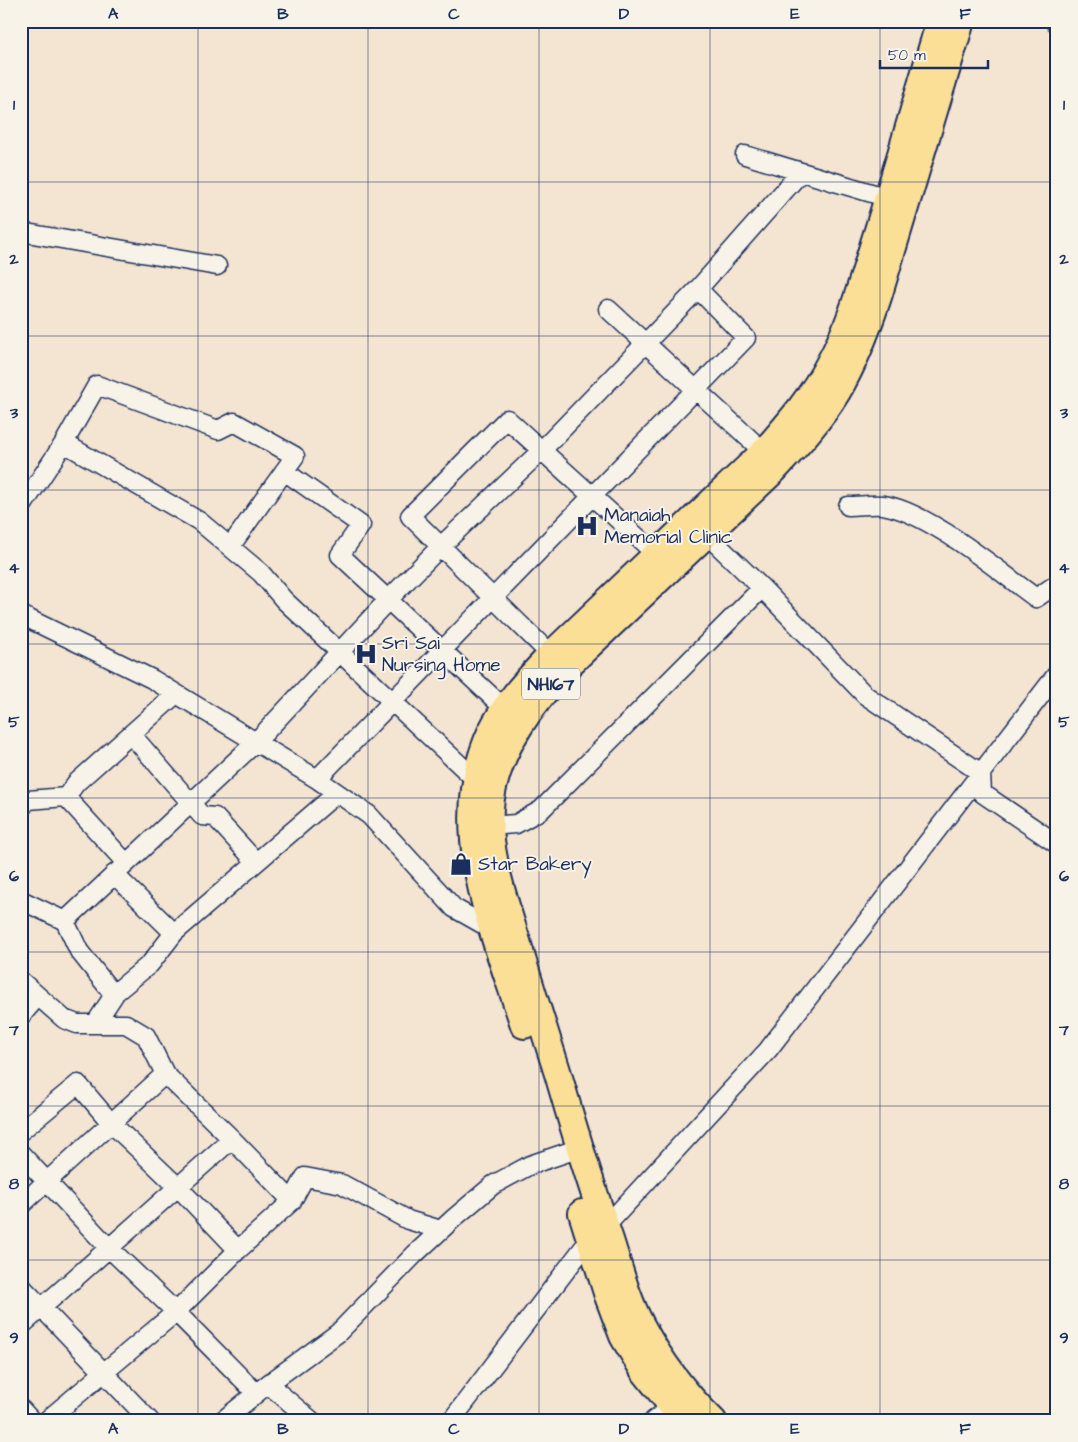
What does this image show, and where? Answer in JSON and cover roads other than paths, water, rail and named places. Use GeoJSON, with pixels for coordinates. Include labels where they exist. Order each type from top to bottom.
{"type":"FeatureCollection","features":[{"type":"Feature","properties":{"kind":"highway","name":"NH167"},"geometry":{"type":"LineString","coordinates":[[669,1416],[623,1336],[608,1296],[598,1233],[534,1029],[494,856],[490,826],[491,798],[498,770],[511,739],[528,712],[566,667],[699,527],[812,393],[830,362],[858,295],[944,22]]}},
{"type":"Feature","properties":{"kind":"highway","name":"NH167"},"geometry":{"type":"LineString","coordinates":[[534,1029],[493,930],[475,856],[472,820],[475,779],[492,731],[505,709],[526,682],[551,655],[656,554],[699,527],[775,469],[795,448],[836,393],[851,366],[865,334],[878,297],[944,22]]}},
{"type":"Feature","properties":{"kind":"highway","name":"NH167"},"geometry":{"type":"LineString","coordinates":[[598,1233],[628,1294],[640,1324],[657,1353],[678,1382],[713,1421]]}},
{"type":"Feature","properties":{"kind":"street"},"geometry":{"type":"LineString","coordinates":[[744,155],[888,198]]}},
{"type":"Feature","properties":{"kind":"street"},"geometry":{"type":"LineString","coordinates":[[65,920],[256,742],[388,600],[440,547],[542,450],[698,289],[800,173]]}},
{"type":"Feature","properties":{"kind":"street"},"geometry":{"type":"LineString","coordinates":[[21,232],[217,266]]}},
{"type":"Feature","properties":{"kind":"street"},"geometry":{"type":"LineString","coordinates":[[317,779],[746,338],[698,289]]}},
{"type":"Feature","properties":{"kind":"street"},"geometry":{"type":"LineString","coordinates":[[608,309],[764,452]]}},
{"type":"Feature","properties":{"kind":"street"},"geometry":{"type":"LineString","coordinates":[[21,508],[64,443],[97,385],[218,430],[234,422],[294,456],[230,547]]}},
{"type":"Feature","properties":{"kind":"street"},"geometry":{"type":"LineString","coordinates":[[551,655],[410,516],[507,420],[656,554]]}},
{"type":"Feature","properties":{"kind":"street"},"geometry":{"type":"LineString","coordinates":[[64,443],[199,521],[261,573],[284,600],[475,779]]}},
{"type":"Feature","properties":{"kind":"street"},"geometry":{"type":"LineString","coordinates":[[284,471],[361,525],[340,555],[505,709]]}},
{"type":"Feature","properties":{"kind":"street"},"geometry":{"type":"LineString","coordinates":[[848,506],[882,505],[908,512],[954,539],[1036,598],[1054,586],[1057,587]]}},
{"type":"Feature","properties":{"kind":"street"},"geometry":{"type":"LineString","coordinates":[[699,527],[762,588],[865,694],[981,773]]}},
{"type":"Feature","properties":{"kind":"street"},"geometry":{"type":"LineString","coordinates":[[490,826],[516,824],[541,810],[762,588]]}},
{"type":"Feature","properties":{"kind":"street"},"geometry":{"type":"LineString","coordinates":[[21,614],[152,679],[317,779],[369,815],[454,908],[493,930]]}},
{"type":"Feature","properties":{"kind":"street"},"geometry":{"type":"LineString","coordinates":[[451,1421],[598,1233],[768,1050],[1057,674]]}},
{"type":"Feature","properties":{"kind":"street"},"geometry":{"type":"LineString","coordinates":[[21,808],[28,800],[66,797],[76,783],[176,694]]}},
{"type":"Feature","properties":{"kind":"street"},"geometry":{"type":"LineString","coordinates":[[131,734],[202,816],[215,817],[256,862]]}},
{"type":"Feature","properties":{"kind":"street"},"geometry":{"type":"LineString","coordinates":[[981,773],[982,793],[1057,844]]}},
{"type":"Feature","properties":{"kind":"street"},"geometry":{"type":"LineString","coordinates":[[95,1024],[114,995],[150,964],[174,932],[337,793]]}},
{"type":"Feature","properties":{"kind":"street"},"geometry":{"type":"LineString","coordinates":[[66,797],[120,868],[174,932]]}},
{"type":"Feature","properties":{"kind":"street"},"geometry":{"type":"LineString","coordinates":[[21,900],[65,920],[79,951],[114,995]]}},
{"type":"Feature","properties":{"kind":"street"},"geometry":{"type":"LineString","coordinates":[[21,982],[64,1019],[77,1024],[126,1024],[146,1036],[165,1074],[292,1201]]}},
{"type":"Feature","properties":{"kind":"street"},"geometry":{"type":"LineString","coordinates":[[21,1016],[38,996]]}},
{"type":"Feature","properties":{"kind":"street"},"geometry":{"type":"LineString","coordinates":[[21,1205],[165,1074]]}},
{"type":"Feature","properties":{"kind":"street"},"geometry":{"type":"LineString","coordinates":[[21,1130],[78,1084],[112,1123],[178,1187],[238,1250]]}},
{"type":"Feature","properties":{"kind":"street"},"geometry":{"type":"LineString","coordinates":[[21,1326],[232,1139]]}},
{"type":"Feature","properties":{"kind":"street"},"geometry":{"type":"LineString","coordinates":[[222,1421],[338,1333],[441,1230],[493,1185],[530,1165],[572,1151]]}},
{"type":"Feature","properties":{"kind":"street"},"geometry":{"type":"LineString","coordinates":[[21,1154],[109,1248],[176,1312],[262,1389],[312,1421]]}},
{"type":"Feature","properties":{"kind":"street"},"geometry":{"type":"LineString","coordinates":[[46,1421],[176,1312],[238,1250],[292,1201],[305,1177],[342,1184],[408,1220],[441,1230]]}},
{"type":"Feature","properties":{"kind":"street"},"geometry":{"type":"LineString","coordinates":[[21,1286],[150,1421]]}},
{"type":"Feature","properties":{"kind":"street"},"geometry":{"type":"LineString","coordinates":[[21,1409],[32,1421]]}},
{"type":"Feature","properties":{"kind":"place","name":"Manaiah Memorial Clinic"},"geometry":{"type":"Point","coordinates":[587,526]}},
{"type":"Feature","properties":{"kind":"place","name":"Sri Sai Nursing Home"},"geometry":{"type":"Point","coordinates":[366,654]}},
{"type":"Feature","properties":{"kind":"place","name":"Star Bakery"},"geometry":{"type":"Point","coordinates":[461,864]}}]}
